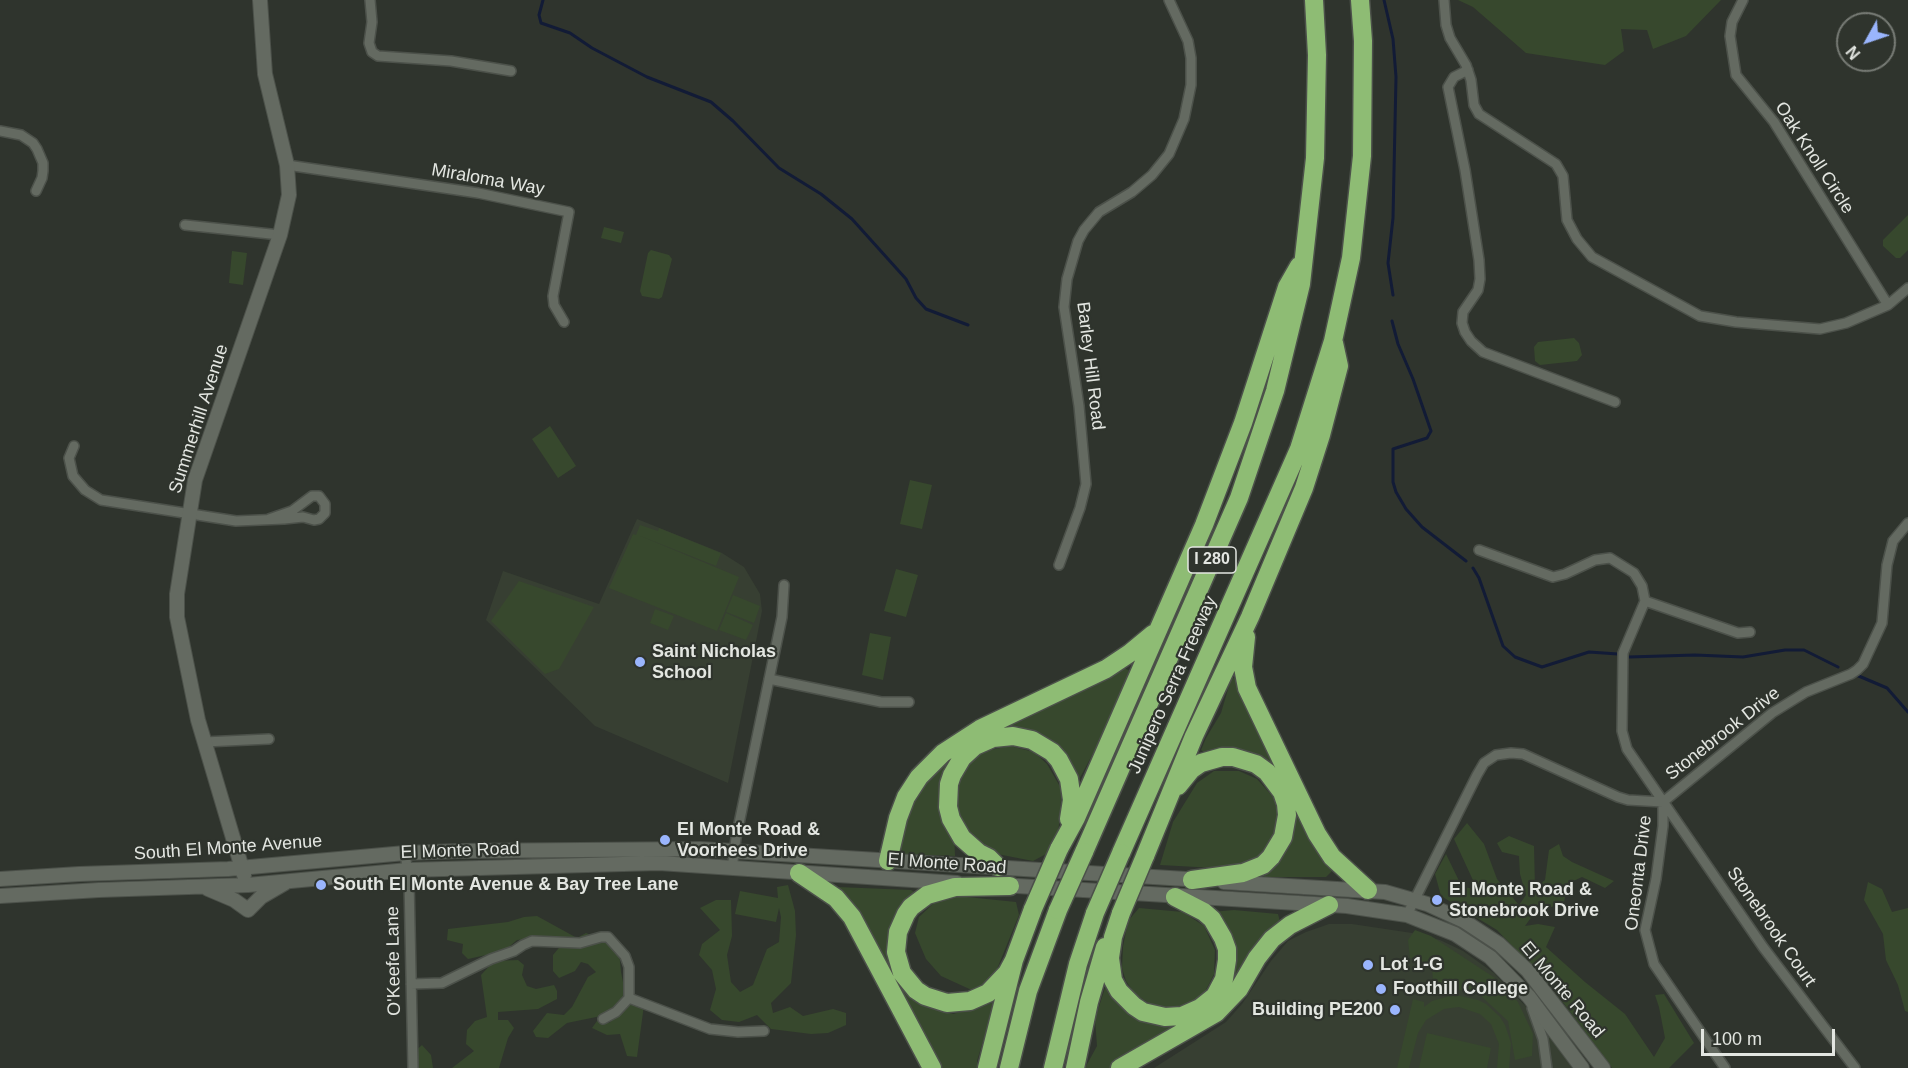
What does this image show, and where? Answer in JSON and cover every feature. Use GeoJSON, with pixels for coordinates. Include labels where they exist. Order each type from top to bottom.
{"type":"FeatureCollection","features":[{"type":"Feature","properties":{"kind":"highway","name":"Junipero Serra Freeway"},"geometry":{"type":"LineString","coordinates":[[1009,1068],[1028,991],[1058,910],[1239,498],[1275,391],[1299,294],[1315,158],[1317,56],[1314,0]]}},
{"type":"Feature","properties":{"kind":"highway","name":"Junipero Serra Freeway"},"geometry":{"type":"LineString","coordinates":[[1053,1068],[1077,964],[1095,913],[1299,450],[1333,341],[1351,258],[1362,156],[1363,41],[1359,0]]}},
{"type":"Feature","properties":{"kind":"highway"},"geometry":{"type":"LineString","coordinates":[[1059,849],[1076,818],[1204,525],[1232,454],[1287,287],[1305,257]]}},
{"type":"Feature","properties":{"kind":"highway"},"geometry":{"type":"LineString","coordinates":[[1175,897],[1204,912],[1212,920],[1227,949],[1226,970],[1220,988],[1208,1002],[1182,1016],[1165,1017],[1143,1012],[1119,991],[1113,980],[1110,958],[1113,937],[1194,736],[1250,617],[1304,488],[1339,366],[1333,341]]}},
{"type":"Feature","properties":{"kind":"highway"},"geometry":{"type":"LineString","coordinates":[[1250,617],[1244,643],[1243,667],[1251,698],[1324,847],[1368,890]]}},
{"type":"Feature","properties":{"kind":"highway"},"geometry":{"type":"LineString","coordinates":[[888,861],[898,818],[906,798],[919,777],[943,753],[986,725],[1106,669],[1157,632]]}},
{"type":"Feature","properties":{"kind":"highway"},"geometry":{"type":"LineString","coordinates":[[987,1068],[1014,960],[1059,849],[1070,818],[1072,800],[1065,769],[1052,752],[1032,740],[1013,736],[993,738],[975,746],[956,766],[949,784],[948,807],[951,819],[962,838],[998,867]]}},
{"type":"Feature","properties":{"kind":"highway"},"geometry":{"type":"LineString","coordinates":[[1159,822],[1182,779],[1196,767],[1211,759],[1233,757],[1250,762],[1267,772],[1279,787],[1286,804],[1287,826],[1278,848],[1271,857],[1263,865],[1243,873],[1192,880]]}},
{"type":"Feature","properties":{"kind":"highway"},"geometry":{"type":"LineString","coordinates":[[799,873],[831,894],[852,917],[932,1068]]}},
{"type":"Feature","properties":{"kind":"highway"},"geometry":{"type":"LineString","coordinates":[[1010,886],[955,887],[927,895],[911,907],[906,914],[898,932],[896,952],[902,973],[916,990],[925,996],[947,1003],[970,1001],[988,993],[1007,973],[1014,960]]}},
{"type":"Feature","properties":{"kind":"highway"},"geometry":{"type":"LineString","coordinates":[[1120,1068],[1216,1013],[1239,989],[1257,958],[1272,939],[1290,925],[1329,905]]}},
{"type":"Feature","properties":{"kind":"highway"},"geometry":{"type":"LineString","coordinates":[[1075,1068],[1095,979],[1109,936],[1121,913]]}},
{"type":"Feature","properties":{"kind":"main road","name":"Summerhill Avenue"},"geometry":{"type":"LineString","coordinates":[[248,885],[204,742],[177,617],[177,594],[195,480],[280,235],[289,195],[287,165],[265,74],[260,0]]}},
{"type":"Feature","properties":{"kind":"main road","name":"El Monte Road"},"geometry":{"type":"LineString","coordinates":[[459,851],[707,849],[1385,892],[1414,900],[1464,921],[1499,944],[1528,971],[1603,1068]]}},
{"type":"Feature","properties":{"kind":"main road","name":"South El Monte Avenue"},"geometry":{"type":"LineString","coordinates":[[0,879],[241,867],[405,853],[459,851]]}},
{"type":"Feature","properties":{"kind":"main road","name":"El Monte Road"},"geometry":{"type":"LineString","coordinates":[[248,885],[408,870],[659,862],[732,869],[1329,905],[1379,910],[1407,915],[1455,934],[1490,957],[1542,1013],[1576,1066]]}},
{"type":"Feature","properties":{"kind":"main road"},"geometry":{"type":"LineString","coordinates":[[204,887],[234,900],[248,910],[261,897],[288,881]]}},
{"type":"Feature","properties":{"kind":"main road","name":"South El Monte Avenue"},"geometry":{"type":"LineString","coordinates":[[0,896],[248,885]]}},
{"type":"Feature","properties":{"kind":"street"},"geometry":{"type":"LineString","coordinates":[[370,0],[372,22],[369,43],[372,52],[378,56],[451,61],[511,71]]}},
{"type":"Feature","properties":{"kind":"street","name":"Barley Hill Road"},"geometry":{"type":"LineString","coordinates":[[1059,565],[1080,508],[1086,484],[1079,406],[1064,307],[1067,279],[1078,241],[1084,230],[1099,212],[1132,192],[1152,175],[1169,154],[1184,119],[1191,86],[1191,58],[1188,41],[1169,0]]}},
{"type":"Feature","properties":{"kind":"street"},"geometry":{"type":"LineString","coordinates":[[1444,0],[1446,25],[1450,38],[1468,70],[1474,105],[1479,114],[1556,164],[1563,176],[1567,220],[1577,239],[1592,257],[1700,316],[1736,322],[1820,329],[1846,323],[1888,305],[1908,288]]}},
{"type":"Feature","properties":{"kind":"street","name":"Oak Knoll Circle"},"geometry":{"type":"LineString","coordinates":[[1743,0],[1732,22],[1730,36],[1736,75],[1774,122],[1888,305]]}},
{"type":"Feature","properties":{"kind":"street"},"geometry":{"type":"LineString","coordinates":[[1468,70],[1454,77],[1448,87],[1465,170],[1479,260],[1478,290],[1463,312],[1462,323],[1465,332],[1483,352],[1615,402]]}},
{"type":"Feature","properties":{"kind":"street"},"geometry":{"type":"LineString","coordinates":[[0,131],[21,135],[33,143],[37,149],[43,163],[43,171],[36,191]]}},
{"type":"Feature","properties":{"kind":"street","name":"Miraloma Way"},"geometry":{"type":"LineString","coordinates":[[287,165],[478,192],[569,212],[553,296],[554,305],[564,322]]}},
{"type":"Feature","properties":{"kind":"street"},"geometry":{"type":"LineString","coordinates":[[185,225],[280,235]]}},
{"type":"Feature","properties":{"kind":"street"},"geometry":{"type":"LineString","coordinates":[[74,446],[69,458],[73,476],[85,490],[101,500],[236,521],[303,517],[314,520],[319,519],[325,513],[325,504],[319,496],[312,496],[292,510],[268,519]]}},
{"type":"Feature","properties":{"kind":"street","name":"Stonebrook Drive"},"geometry":{"type":"LineString","coordinates":[[1407,915],[1477,775],[1484,763],[1496,755],[1523,754],[1618,797],[1628,800],[1663,802],[1772,713],[1806,692],[1851,674],[1863,664],[1882,622],[1887,565],[1893,541],[1908,523]]}},
{"type":"Feature","properties":{"kind":"street"},"geometry":{"type":"LineString","coordinates":[[1479,550],[1553,577],[1566,574],[1595,560],[1610,558],[1634,573],[1642,586],[1645,601],[1738,633],[1750,632]]}},
{"type":"Feature","properties":{"kind":"street"},"geometry":{"type":"LineString","coordinates":[[732,869],[782,617],[784,585]]}},
{"type":"Feature","properties":{"kind":"street","name":"Stonebrook Court"},"geometry":{"type":"LineString","coordinates":[[1645,601],[1623,653],[1622,731],[1627,748],[1763,947],[1855,1068]]}},
{"type":"Feature","properties":{"kind":"street"},"geometry":{"type":"LineString","coordinates":[[769,679],[881,702],[909,702]]}},
{"type":"Feature","properties":{"kind":"street"},"geometry":{"type":"LineString","coordinates":[[204,742],[269,739]]}},
{"type":"Feature","properties":{"kind":"street","name":"Oneonta Drive"},"geometry":{"type":"LineString","coordinates":[[1663,802],[1663,826],[1656,879],[1645,930],[1653,964],[1725,1068]]}},
{"type":"Feature","properties":{"kind":"street","name":"O'Keefe Lane"},"geometry":{"type":"LineString","coordinates":[[405,853],[408,870],[412,1068]]}},
{"type":"Feature","properties":{"kind":"street"},"geometry":{"type":"LineString","coordinates":[[411,984],[442,983],[532,941],[580,943],[608,937],[625,956],[629,967],[629,998],[616,1012],[603,1019]]}},
{"type":"Feature","properties":{"kind":"street"},"geometry":{"type":"LineString","coordinates":[[1510,976],[1535,1014],[1543,1039],[1547,1068]]}},
{"type":"Feature","properties":{"kind":"street"},"geometry":{"type":"LineString","coordinates":[[629,998],[710,1029],[738,1032],[764,1031]]}},
{"type":"Feature","properties":{"kind":"street"},"geometry":{"type":"LineString","coordinates":[[1576,1066],[1589,1051]]}},
{"type":"Feature","properties":{"kind":"shaded area","name":"Saint Nicholas School"},"geometry":{"type":"Polygon","coordinates":[[[637,519],[722,553],[744,567],[760,594],[762,611],[728,783],[595,726],[486,620],[503,571],[599,604],[637,519]]]}},
{"type":"Feature","properties":{"kind":"shaded area","name":"Foothill College"},"geometry":{"type":"Polygon","coordinates":[[[1329,924],[1352,924],[1412,933],[1440,940],[1463,951],[1494,973],[1551,1033],[1576,1068],[1154,1068],[1226,1022],[1288,941],[1329,924]]]}},
{"type":"Feature","properties":{"kind":"green space"},"geometry":{"type":"Polygon","coordinates":[[[1458,0],[1721,0],[1686,36],[1653,49],[1647,30],[1621,29],[1624,51],[1605,65],[1526,53],[1473,7],[1458,0]]]}},
{"type":"Feature","properties":{"kind":"green space"},"geometry":{"type":"Polygon","coordinates":[[[1908,215],[1908,250],[1900,258],[1896,258],[1883,246],[1883,240],[1908,215]]]}},
{"type":"Feature","properties":{"kind":"green space"},"geometry":{"type":"Polygon","coordinates":[[[604,227],[624,232],[621,243],[601,238],[604,227]]]}},
{"type":"Feature","properties":{"kind":"green space"},"geometry":{"type":"Polygon","coordinates":[[[651,250],[669,255],[672,259],[662,297],[659,299],[642,296],[640,291],[648,253],[651,250]]]}},
{"type":"Feature","properties":{"kind":"green space"},"geometry":{"type":"Polygon","coordinates":[[[232,251],[247,253],[243,285],[229,283],[232,251]]]}},
{"type":"Feature","properties":{"kind":"green space"},"geometry":{"type":"Polygon","coordinates":[[[1574,338],[1579,343],[1582,355],[1577,361],[1540,365],[1535,361],[1534,347],[1538,342],[1574,338]]]}},
{"type":"Feature","properties":{"kind":"green space"},"geometry":{"type":"Polygon","coordinates":[[[550,426],[576,466],[558,478],[532,439],[550,426]]]}},
{"type":"Feature","properties":{"kind":"green space"},"geometry":{"type":"Polygon","coordinates":[[[910,480],[932,485],[922,529],[900,524],[910,480]]]}},
{"type":"Feature","properties":{"kind":"green space"},"geometry":{"type":"Polygon","coordinates":[[[640,525],[658,531],[659,528],[721,553],[716,566],[638,535],[739,577],[717,631],[609,588],[633,534],[636,535],[640,525]]]}},
{"type":"Feature","properties":{"kind":"green space"},"geometry":{"type":"Polygon","coordinates":[[[896,569],[918,575],[906,617],[884,611],[896,569]]]}},
{"type":"Feature","properties":{"kind":"green space"},"geometry":{"type":"Polygon","coordinates":[[[519,581],[594,607],[559,669],[545,674],[491,621],[519,581]]]}},
{"type":"Feature","properties":{"kind":"green space"},"geometry":{"type":"Polygon","coordinates":[[[733,595],[760,606],[754,623],[726,612],[733,595]]]}},
{"type":"Feature","properties":{"kind":"green space"},"geometry":{"type":"Polygon","coordinates":[[[655,609],[674,616],[668,630],[650,623],[655,609]]]}},
{"type":"Feature","properties":{"kind":"green space"},"geometry":{"type":"Polygon","coordinates":[[[726,613],[753,625],[746,640],[719,630],[726,613]]]}},
{"type":"Feature","properties":{"kind":"green space"},"geometry":{"type":"Polygon","coordinates":[[[870,633],[891,637],[883,680],[862,675],[870,633]]]}},
{"type":"Feature","properties":{"kind":"green space"},"geometry":{"type":"Polygon","coordinates":[[[1122,667],[1132,672],[1113,716],[1075,787],[1056,751],[976,739],[1060,695],[1116,674],[1122,667]]]}},
{"type":"Feature","properties":{"kind":"green space"},"geometry":{"type":"Polygon","coordinates":[[[1240,676],[1278,761],[1269,768],[1213,759],[1201,750],[1221,713],[1231,679],[1240,676]]]}},
{"type":"Feature","properties":{"kind":"green space"},"geometry":{"type":"Polygon","coordinates":[[[1010,746],[1034,752],[1047,764],[1062,790],[1058,835],[1046,854],[1033,861],[987,852],[967,832],[956,805],[958,783],[969,760],[985,751],[1010,746]]]}},
{"type":"Feature","properties":{"kind":"green space"},"geometry":{"type":"Polygon","coordinates":[[[948,758],[951,762],[955,856],[900,854],[905,815],[928,776],[948,758]]]}},
{"type":"Feature","properties":{"kind":"green space"},"geometry":{"type":"Polygon","coordinates":[[[1214,771],[1239,771],[1257,779],[1274,798],[1279,818],[1273,842],[1260,858],[1233,869],[1160,865],[1173,822],[1197,783],[1214,771]]]}},
{"type":"Feature","properties":{"kind":"green space"},"geometry":{"type":"Polygon","coordinates":[[[1297,803],[1333,870],[1326,877],[1264,877],[1268,868],[1284,852],[1297,803]]]}},
{"type":"Feature","properties":{"kind":"green space"},"geometry":{"type":"Polygon","coordinates":[[[1467,823],[1484,844],[1497,879],[1519,905],[1526,895],[1520,874],[1519,856],[1502,852],[1497,843],[1509,836],[1534,846],[1535,888],[1545,880],[1549,850],[1559,844],[1563,856],[1614,881],[1605,888],[1582,877],[1567,884],[1564,903],[1535,912],[1525,926],[1538,924],[1555,927],[1546,947],[1625,1014],[1654,1057],[1665,1038],[1655,995],[1664,994],[1694,1043],[1669,1068],[1612,1068],[1553,989],[1497,930],[1441,896],[1435,874],[1446,854],[1462,887],[1477,889],[1454,839],[1467,823]]]}},
{"type":"Feature","properties":{"kind":"green space"},"geometry":{"type":"Polygon","coordinates":[[[1868,882],[1882,889],[1892,912],[1908,908],[1908,1012],[1905,1011],[1898,985],[1886,960],[1883,934],[1864,900],[1868,882]]]}},
{"type":"Feature","properties":{"kind":"green space"},"geometry":{"type":"Polygon","coordinates":[[[788,885],[795,911],[796,935],[791,983],[771,1003],[773,1013],[790,1007],[803,1016],[833,1009],[846,1013],[846,1025],[828,1033],[811,1034],[771,1029],[757,1015],[739,1022],[722,1020],[710,1010],[716,989],[712,970],[699,955],[702,944],[720,930],[700,908],[716,900],[731,900],[732,936],[727,955],[731,982],[740,992],[753,985],[767,949],[779,942],[781,917],[779,908],[776,922],[735,914],[740,891],[778,898],[777,887],[788,885]]]}},
{"type":"Feature","properties":{"kind":"green space"},"geometry":{"type":"Polygon","coordinates":[[[837,887],[911,890],[919,895],[910,902],[898,977],[892,980],[860,920],[837,887]]]}},
{"type":"Feature","properties":{"kind":"green space"},"geometry":{"type":"Polygon","coordinates":[[[957,896],[1016,902],[1019,915],[995,974],[976,992],[941,976],[926,959],[915,933],[919,917],[937,900],[957,896]]]}},
{"type":"Feature","properties":{"kind":"green space"},"geometry":{"type":"Polygon","coordinates":[[[1139,908],[1183,912],[1204,926],[1215,950],[1214,974],[1209,984],[1203,995],[1184,1008],[1167,1011],[1153,1006],[1135,994],[1126,981],[1122,968],[1123,947],[1128,921],[1139,908]]]}},
{"type":"Feature","properties":{"kind":"green space"},"geometry":{"type":"Polygon","coordinates":[[[1234,910],[1278,914],[1281,926],[1232,989],[1234,971],[1211,912],[1234,910]]]}},
{"type":"Feature","properties":{"kind":"green space"},"geometry":{"type":"Polygon","coordinates":[[[537,916],[577,938],[586,933],[619,951],[625,992],[623,1007],[601,1016],[567,1023],[548,1038],[536,1037],[533,1031],[547,1013],[564,1015],[572,1007],[588,977],[596,972],[588,964],[581,962],[575,971],[559,978],[553,971],[553,955],[563,943],[539,938],[517,940],[504,951],[468,959],[462,953],[463,944],[447,940],[448,929],[537,916]]]}},
{"type":"Feature","properties":{"kind":"green space"},"geometry":{"type":"Polygon","coordinates":[[[1415,930],[1431,936],[1495,978],[1518,1002],[1533,1034],[1532,1056],[1515,1060],[1508,1021],[1479,994],[1433,984],[1432,965],[1410,958],[1408,940],[1415,930]]]}},
{"type":"Feature","properties":{"kind":"green space"},"geometry":{"type":"Polygon","coordinates":[[[518,960],[524,965],[522,975],[527,986],[536,989],[554,985],[557,999],[538,1009],[498,1012],[498,1020],[508,1020],[514,1028],[508,1038],[499,1068],[452,1068],[474,1051],[466,1044],[467,1030],[475,1021],[487,1017],[481,975],[494,961],[518,960]]]}},
{"type":"Feature","properties":{"kind":"green space"},"geometry":{"type":"Polygon","coordinates":[[[903,985],[931,1007],[953,1014],[995,1002],[977,1061],[979,1068],[939,1068],[898,990],[903,985]]]}},
{"type":"Feature","properties":{"kind":"green space"},"geometry":{"type":"Polygon","coordinates":[[[1105,988],[1113,992],[1131,1012],[1156,1025],[1178,1025],[1114,1068],[1085,1068],[1097,1046],[1095,1019],[1105,988]]]}},
{"type":"Feature","properties":{"kind":"green space"},"geometry":{"type":"Polygon","coordinates":[[[1450,996],[1478,1000],[1500,1017],[1511,1043],[1509,1068],[1497,1068],[1499,1044],[1491,1024],[1480,1014],[1459,1007],[1444,1009],[1426,1020],[1418,1033],[1409,1068],[1397,1068],[1413,999],[1424,1002],[1424,1007],[1432,1001],[1450,996]]]}},
{"type":"Feature","properties":{"kind":"green space"},"geometry":{"type":"Polygon","coordinates":[[[635,1001],[644,1005],[637,1057],[627,1056],[620,1034],[607,1035],[592,1028],[597,1021],[609,1023],[635,1001]]]}},
{"type":"Feature","properties":{"kind":"green space"},"geometry":{"type":"Polygon","coordinates":[[[1427,1033],[1491,1048],[1487,1068],[1419,1068],[1427,1033]]]}},
{"type":"Feature","properties":{"kind":"green space"},"geometry":{"type":"Polygon","coordinates":[[[422,1045],[431,1055],[433,1068],[412,1068],[414,1052],[422,1045]]]}},
{"type":"Feature","properties":{"kind":"waterway"},"geometry":{"type":"LineString","coordinates":[[543,0],[539,15],[541,23],[570,33],[592,48],[647,77],[711,102],[779,168],[821,194],[852,219],[906,279],[916,298],[926,309],[968,325]]}},
{"type":"Feature","properties":{"kind":"waterway"},"geometry":{"type":"LineString","coordinates":[[1384,0],[1393,39],[1396,77],[1393,218],[1388,263],[1393,295]]}},
{"type":"Feature","properties":{"kind":"waterway"},"geometry":{"type":"LineString","coordinates":[[1392,321],[1398,344],[1431,431],[1427,438],[1393,449],[1393,482],[1396,492],[1406,509],[1422,527],[1466,561]]}},
{"type":"Feature","properties":{"kind":"waterway"},"geometry":{"type":"LineString","coordinates":[[1473,568],[1479,578],[1503,646],[1515,657],[1542,667],[1589,652],[1618,654]]}},
{"type":"Feature","properties":{"kind":"waterway"},"geometry":{"type":"LineString","coordinates":[[1629,657],[1695,655],[1743,657],[1785,650],[1804,650],[1838,667]]}},
{"type":"Feature","properties":{"kind":"waterway"},"geometry":{"type":"LineString","coordinates":[[1854,674],[1887,688],[1908,712]]}},
{"type":"Feature","properties":{"kind":"place","name":"Saint Nicholas School"},"geometry":{"type":"Point","coordinates":[640,662]}},
{"type":"Feature","properties":{"kind":"place","name":"El Monte Road & Voorhees Drive"},"geometry":{"type":"Point","coordinates":[665,840]}},
{"type":"Feature","properties":{"kind":"place","name":"South El Monte Avenue & Bay Tree Lane"},"geometry":{"type":"Point","coordinates":[321,885]}},
{"type":"Feature","properties":{"kind":"place","name":"El Monte Road & Stonebrook Drive"},"geometry":{"type":"Point","coordinates":[1437,900]}},
{"type":"Feature","properties":{"kind":"place","name":"Lot 1-G"},"geometry":{"type":"Point","coordinates":[1368,965]}},
{"type":"Feature","properties":{"kind":"place","name":"Foothill College"},"geometry":{"type":"Point","coordinates":[1381,989]}},
{"type":"Feature","properties":{"kind":"place","name":"Building PE200"},"geometry":{"type":"Point","coordinates":[1395,1010]}}]}
